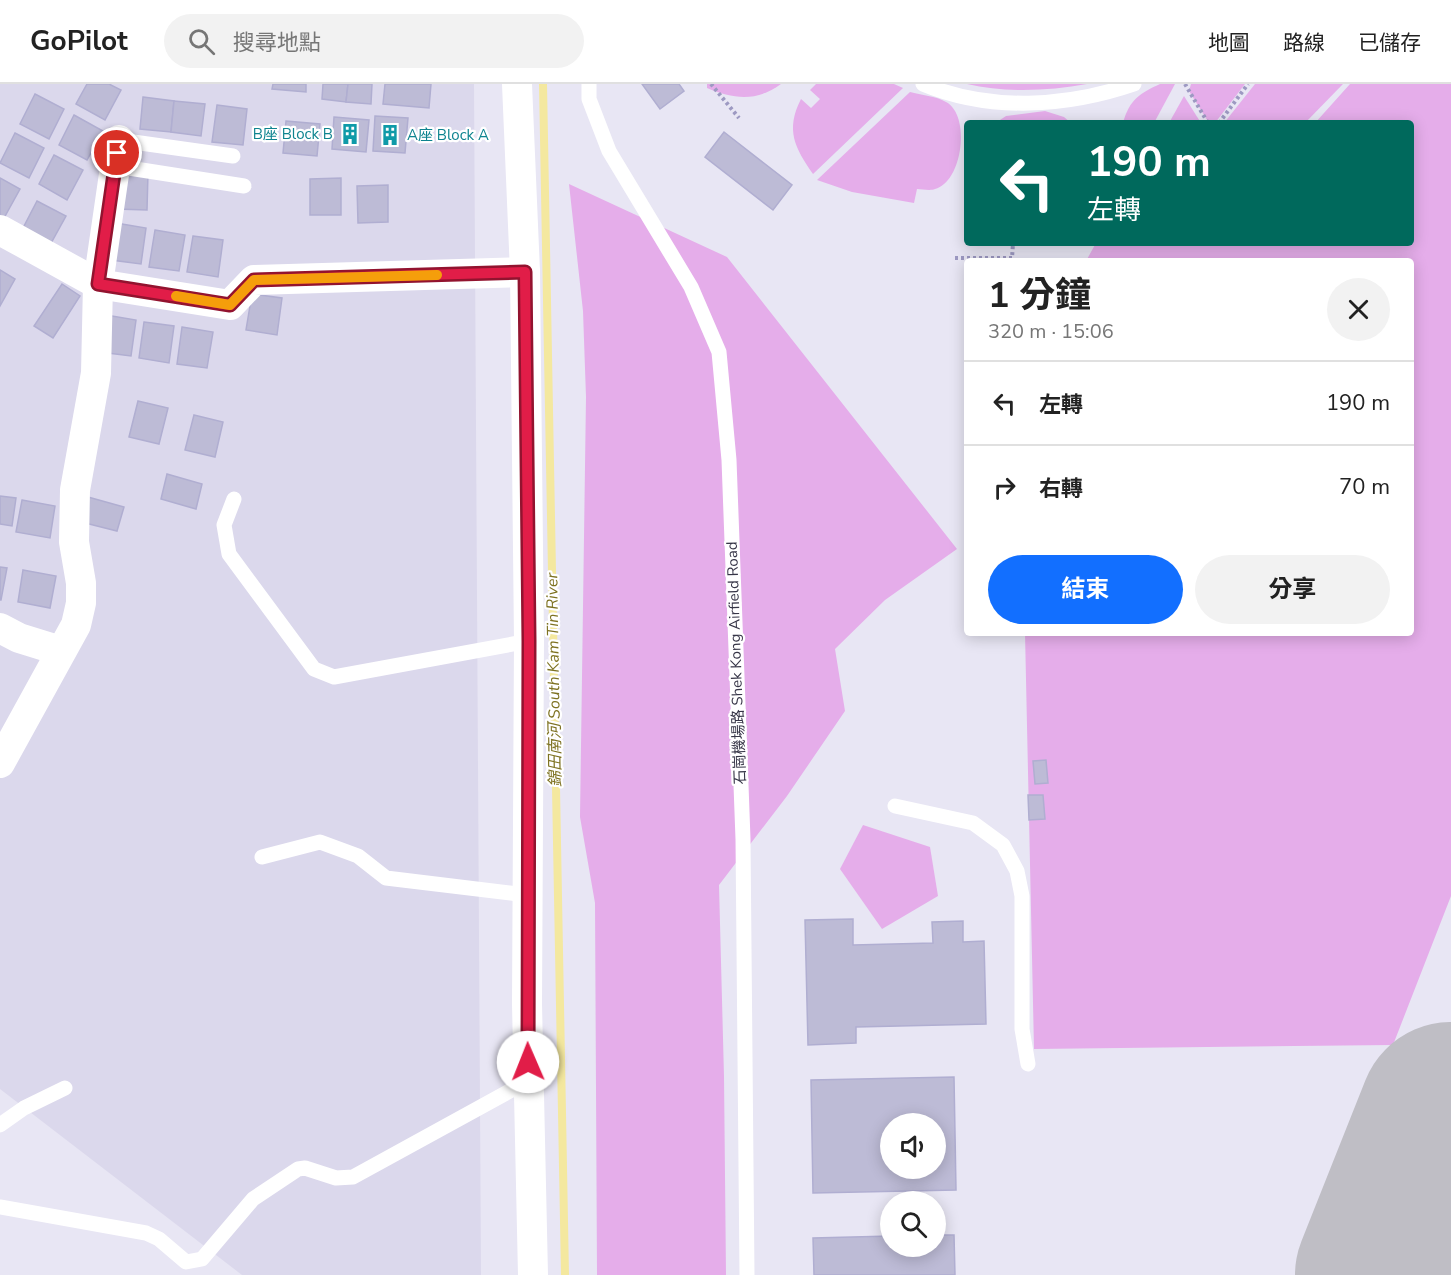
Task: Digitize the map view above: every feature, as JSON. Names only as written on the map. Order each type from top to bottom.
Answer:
[{"type":"street","points":[[510,85],[525,272],[529,641],[528,1081],[533,1275]]},
{"type":"street","points":[[0,763],[76,625],[81,603],[81,584],[74,542],[75,490],[96,373],[98,284],[117,153]]},
{"type":"street","points":[[0,230],[98,284],[230,305],[254,280],[525,272]]},
{"type":"street","points":[[0,628],[19,638],[61,651]]},
{"type":"lane","name":"石崗機場路 Shek Kong Airfield Road","points":[[590,84],[589,99],[609,151],[691,287],[719,352],[729,460],[742,828],[747,1275]]},
{"type":"lane","points":[[923,84],[964,96],[1000,102],[1036,104],[1072,101],[1134,84]]},
{"type":"lane","points":[[117,153],[233,156]]},
{"type":"lane","points":[[117,153],[244,186]]},
{"type":"lane","points":[[234,499],[224,525],[229,554],[314,669],[334,677],[529,641]]},
{"type":"lane","points":[[895,806],[974,822],[1003,845],[1017,871],[1022,896],[1022,1029],[1028,1064]]},
{"type":"lane","points":[[262,857],[320,842],[358,856],[386,878],[527,895]]},
{"type":"lane","points":[[0,1207],[147,1233],[159,1239],[186,1262],[202,1259],[253,1200],[298,1169],[305,1168],[336,1178],[353,1177],[528,1081]]},
{"type":"lane","points":[[0,1125],[24,1108],[64,1088]]},
{"type":"path","points":[[711,84],[739,118]]},
{"type":"path","points":[[1185,84],[1206,120]]},
{"type":"path","points":[[1221,120],[1248,84]]},
{"type":"path","points":[[955,258],[1012,258]]},
{"type":"shaded area","points":[[0,84],[474,84],[481,1275],[242,1275],[0,1089]]},
{"type":"shaded area","points":[[707,84],[781,84],[763,94],[745,97],[717,92],[707,88]]},
{"type":"shaded area","points":[[816,84],[894,84],[903,88],[813,174],[797,147],[793,129],[796,110],[801,99],[811,108],[820,99],[810,90]]},
{"type":"shaded area","points":[[967,84],[1087,84],[1027,90],[996,89]]},
{"type":"shaded area","points":[[1160,84],[1175,84],[1156,120],[1124,120],[1128,108],[1136,98]]},
{"type":"shaded area","points":[[1191,84],[1245,84],[1217,120],[1207,120],[1189,91]]},
{"type":"shaded area","points":[[1255,84],[1343,84],[1308,120],[1226,120]]},
{"type":"shaded area","points":[[1350,84],[1451,84],[1451,896],[1393,1045],[1034,1049],[1025,636],[1414,636],[1414,258],[1088,258],[1094,246],[1414,246],[1414,120],[1318,120]]},
{"type":"shaded area","points":[[910,92],[946,102],[954,109],[959,120],[961,133],[957,162],[945,184],[933,190],[917,189],[914,203],[852,192],[817,180]]},
{"type":"shaded area","points":[[1184,96],[1199,120],[1171,120]]},
{"type":"shaded area","points":[[1045,111],[1068,120],[1000,120],[1006,116]]},
{"type":"shaded area","points":[[569,184],[727,257],[957,549],[885,600],[835,649],[845,711],[787,796],[719,885],[726,1275],[597,1275],[595,903],[580,817],[586,397],[583,311]]},
{"type":"shaded area","points":[[863,825],[930,847],[938,896],[882,929],[840,869]]},
{"type":"building","points":[[87,84],[109,84],[121,90],[105,120],[76,104]]},
{"type":"building","points":[[273,84],[306,84],[306,92],[272,89]]},
{"type":"building","points":[[323,84],[348,84],[346,102],[322,99]]},
{"type":"building","points":[[348,84],[372,84],[371,104],[346,102]]},
{"type":"building","points":[[385,84],[431,84],[429,108],[383,104]]},
{"type":"building","points":[[642,84],[679,84],[684,91],[660,109]]},
{"type":"building","points":[[35,94],[64,109],[49,139],[20,124]]},
{"type":"building","points":[[143,97],[174,101],[171,132],[140,129]]},
{"type":"building","points":[[174,101],[205,104],[201,136],[171,132]]},
{"type":"building","points":[[217,105],[247,109],[243,145],[212,142]]},
{"type":"building","points":[[74,115],[103,131],[87,160],[59,145]]},
{"type":"building","name":"A座 Block A","points":[[375,116],[408,118],[405,153],[373,151]]},
{"type":"building","name":"B座 Block B","points":[[334,117],[369,120],[366,152],[332,149]]},
{"type":"building","points":[[286,121],[320,124],[317,156],[283,153]]},
{"type":"building","points":[[724,132],[792,185],[773,210],[705,157]]},
{"type":"building","points":[[15,133],[44,148],[29,178],[0,163]]},
{"type":"building","points":[[54,155],[83,170],[67,200],[39,184]]},
{"type":"building","points":[[117,173],[148,173],[147,210],[116,209]]},
{"type":"building","points":[[0,178],[20,189],[4,218],[0,216]]},
{"type":"building","points":[[341,178],[341,215],[310,215],[310,179]]},
{"type":"building","points":[[388,185],[388,222],[358,223],[357,186]]},
{"type":"building","points":[[37,201],[66,216],[50,245],[22,230]]},
{"type":"building","points":[[116,223],[146,228],[141,264],[111,260]]},
{"type":"building","points":[[155,230],[185,235],[179,271],[149,267]]},
{"type":"building","points":[[193,236],[223,240],[218,277],[187,272]]},
{"type":"building","points":[[0,270],[15,279],[0,306]]},
{"type":"building","points":[[62,284],[80,296],[53,338],[34,326]]},
{"type":"building","points":[[252,294],[282,298],[277,335],[246,330]]},
{"type":"building","points":[[106,315],[136,320],[131,356],[100,352]]},
{"type":"building","points":[[144,322],[174,326],[169,363],[139,358]]},
{"type":"building","points":[[182,327],[213,332],[207,368],[177,364]]},
{"type":"building","points":[[138,401],[168,408],[159,444],[129,437]]},
{"type":"building","points":[[194,415],[223,422],[215,457],[185,450]]},
{"type":"building","points":[[167,474],[202,484],[196,509],[161,499]]},
{"type":"building","points":[[0,496],[16,498],[12,526],[0,524]]},
{"type":"building","points":[[88,497],[124,507],[117,531],[81,522]]},
{"type":"building","points":[[22,500],[55,506],[50,538],[16,532]]},
{"type":"building","points":[[0,567],[7,568],[1,600],[0,600]]},
{"type":"building","points":[[23,570],[56,576],[50,608],[18,602]]},
{"type":"building","points":[[1046,760],[1048,783],[1035,784],[1033,761]]},
{"type":"building","points":[[1028,795],[1043,795],[1045,819],[1029,820]]},
{"type":"building","points":[[853,919],[853,945],[933,943],[932,922],[963,921],[963,942],[984,941],[986,1024],[856,1027],[856,1043],[808,1045],[805,920]]},
{"type":"building","points":[[954,1077],[956,1190],[813,1193],[811,1080]]},
{"type":"building","points":[[946,1235],[954,1235],[955,1275],[814,1275],[813,1238],[880,1236],[880,1257],[946,1257]]},
{"type":"waterway","name":"錦田南河 South Kam Tin River","points":[[543,84],[565,1275]]},
{"type":"taxiway","points":[[1441,1140],[1451,1131]]},
{"type":"runway","points":[[1387,1275],[1451,1114]]},
{"type":"slow traffic","points":[[176,296],[230,305],[254,280],[437,275]]},
{"type":"place","name":"B座 Block B","points":[[350,134]]},
{"type":"place","name":"A座 Block A","points":[[390,135]]},
{"type":"route","points":[[117,153],[98,284],[230,305],[254,280],[525,272],[529,641],[528,1062]]}]
